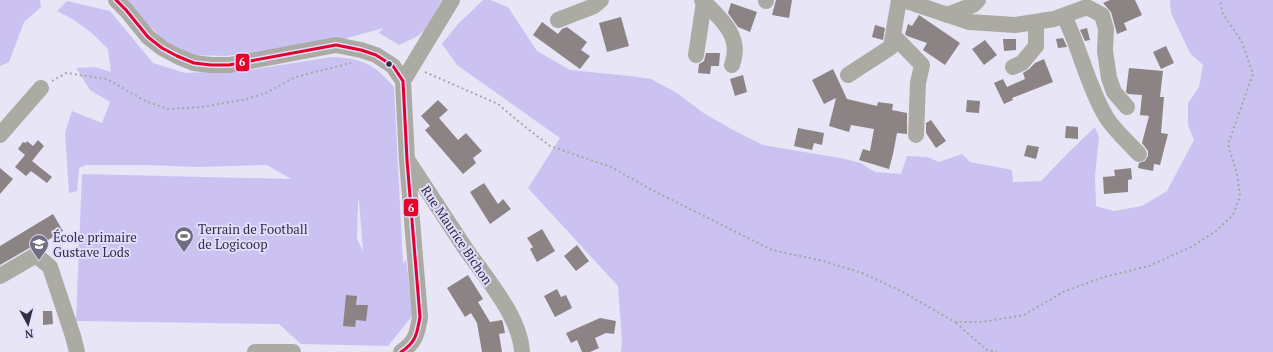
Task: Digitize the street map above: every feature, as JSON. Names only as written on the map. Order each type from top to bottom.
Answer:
[{"type":"street","points":[[116,0],[148,36],[162,48],[194,63],[229,65],[336,45],[361,50],[379,56],[393,66],[403,81],[407,160],[420,317],[418,333],[408,350]]},
{"type":"street","points":[[403,81],[452,0]]},
{"type":"street","points":[[558,20],[594,6],[601,0]]},
{"type":"street","points":[[848,75],[891,47],[899,0]]},
{"type":"street","points":[[903,0],[969,22],[1015,26],[1064,16],[1087,4],[1102,15],[1106,29],[1105,51],[1109,78],[1114,92],[1127,107]]},
{"type":"street","points":[[947,15],[973,5],[978,0]]},
{"type":"street","points":[[696,55],[703,1]]},
{"type":"street","points":[[703,1],[731,32],[735,46],[732,66]]},
{"type":"street","points":[[1064,16],[1072,32],[1087,79],[1105,117],[1139,154]]},
{"type":"street","points":[[1013,67],[1022,63],[1036,46],[1036,22]]},
{"type":"street","points":[[893,35],[922,65],[918,83],[916,135]]},
{"type":"street","points":[[0,135],[41,88]]},
{"type":"street","name":"Rue Maurice Bichon","points":[[407,160],[465,248],[509,310],[522,344],[522,352]]},
{"type":"street","points":[[0,276],[36,255],[50,267],[74,336],[76,352]]},
{"type":"street","points":[[255,352],[293,352]]},
{"type":"path","points":[[955,322],[982,322],[1024,315],[1063,292],[1104,277],[1149,266],[1191,247],[1216,231],[1233,215],[1240,196],[1237,174],[1228,144],[1253,74],[1241,40],[1223,14],[1220,0]]},
{"type":"path","points":[[41,88],[66,74],[106,79],[146,102],[168,109],[202,107],[266,93],[295,77],[355,62]]},
{"type":"path","points":[[412,66],[498,104],[550,146],[611,167],[652,190],[772,250],[823,261],[862,273],[903,292],[955,322],[987,350],[997,352]]},
{"type":"shaded area","points":[[0,0],[40,0],[41,7],[24,22],[9,62],[0,66]]},
{"type":"shaded area","points":[[127,0],[442,0],[426,29],[416,37],[399,45],[379,33],[383,28],[322,45],[225,56],[194,55],[164,41],[138,14]]},
{"type":"shaded area","points":[[483,0],[490,0],[508,7],[537,51],[570,70],[651,79],[677,93],[705,114],[763,145],[861,163],[875,172],[901,174],[907,156],[927,157],[939,162],[962,154],[970,162],[1012,170],[1013,182],[1041,181],[1095,127],[1099,137],[1095,176],[1096,206],[1114,211],[1142,206],[1167,191],[1194,140],[1188,125],[1188,103],[1199,87],[1203,65],[1190,53],[1171,13],[1170,0],[1273,0],[1273,352],[621,352],[622,342],[618,286],[528,188],[560,138],[457,65],[442,44],[458,24]]},
{"type":"shaded area","points":[[67,1],[110,11],[153,63],[185,73],[250,70],[332,57],[360,61],[374,68],[387,79],[394,87],[403,263],[406,260],[413,315],[388,346],[301,344],[279,324],[76,321],[82,174],[291,179],[267,165],[197,167],[86,165],[79,168],[77,191],[69,193],[65,133],[72,111],[102,123],[110,102],[90,90],[76,68],[95,67],[111,72],[108,49],[93,34],[74,20],[57,11]],"holes":[[[359,201],[363,251],[357,239]]]},
{"type":"building","points":[[776,0],[792,0],[789,18],[772,15]]},
{"type":"building","points":[[1110,0],[1135,0],[1142,15],[1124,23],[1127,30],[1117,34],[1111,12],[1103,3]]},
{"type":"building","points":[[731,3],[757,12],[750,32],[738,27],[728,13]]},
{"type":"building","points":[[919,15],[960,43],[945,65],[923,50],[927,43],[905,34],[908,24],[912,26]]},
{"type":"building","points":[[621,17],[629,46],[607,52],[599,23]]},
{"type":"building","points":[[542,22],[558,34],[562,29],[567,27],[587,42],[581,50],[590,56],[580,69],[533,35]]},
{"type":"building","points":[[875,25],[885,28],[883,40],[872,37]]},
{"type":"building","points":[[1087,28],[1090,40],[1085,41],[1080,30]]},
{"type":"building","points":[[1063,38],[1067,47],[1058,48],[1056,39]]},
{"type":"building","points":[[1003,39],[1016,39],[1016,50],[1004,51]]},
{"type":"building","points":[[985,40],[997,55],[984,65],[972,49]]},
{"type":"building","points":[[1166,46],[1174,63],[1161,69],[1153,52]]},
{"type":"building","points":[[706,53],[720,53],[719,66],[711,66],[710,74],[698,73],[699,64],[704,61]]},
{"type":"building","points":[[1044,59],[1053,82],[1012,98],[1013,100],[1004,104],[994,83],[1003,79],[1007,87],[1025,79],[1023,73],[1035,63]]},
{"type":"building","points":[[1129,68],[1163,71],[1160,97],[1164,97],[1161,133],[1168,134],[1160,165],[1154,164],[1153,171],[1138,168],[1139,163],[1145,161],[1148,156],[1148,151],[1142,143],[1149,116],[1140,115],[1142,95],[1128,94],[1126,92]]},
{"type":"building","points":[[833,69],[847,99],[877,106],[878,102],[893,104],[892,110],[907,113],[907,134],[897,133],[889,169],[859,160],[863,149],[870,151],[874,129],[851,125],[849,132],[829,126],[836,98],[824,104],[812,80]]},
{"type":"building","points":[[743,75],[747,92],[735,96],[730,79]]},
{"type":"building","points":[[438,100],[448,110],[439,118],[458,140],[466,133],[482,151],[473,158],[476,163],[463,174],[425,130],[430,126],[421,116]]},
{"type":"building","points":[[967,100],[980,101],[979,113],[966,112]]},
{"type":"building","points":[[931,120],[946,141],[936,148],[926,133],[926,123]]},
{"type":"building","points":[[1066,126],[1078,127],[1078,139],[1065,138]]},
{"type":"building","points":[[798,128],[824,133],[822,145],[814,143],[812,150],[794,146]]},
{"type":"building","points":[[38,140],[44,146],[32,161],[52,177],[47,183],[31,171],[26,176],[15,167],[25,155],[18,149],[23,142],[26,143],[27,141],[33,146]]},
{"type":"building","points":[[1027,145],[1039,147],[1036,159],[1024,156]]},
{"type":"building","points":[[0,168],[13,179],[0,194]]},
{"type":"building","points":[[1131,168],[1132,179],[1128,180],[1128,192],[1104,194],[1103,177],[1115,176],[1114,170]]},
{"type":"building","points":[[484,183],[498,204],[503,199],[511,209],[490,224],[470,192]]},
{"type":"building","points":[[53,214],[63,231],[38,246],[31,247],[0,265],[0,246]]},
{"type":"building","points":[[542,229],[555,251],[537,262],[530,249],[533,247],[527,238]]},
{"type":"building","points":[[577,245],[589,261],[576,271],[564,256]]},
{"type":"building","points":[[468,275],[483,299],[478,302],[490,322],[502,320],[505,333],[499,334],[502,352],[482,352],[477,323],[471,313],[465,317],[447,288]]},
{"type":"building","points":[[557,289],[561,297],[566,295],[572,308],[555,317],[544,296]]},
{"type":"building","points":[[346,295],[357,296],[356,305],[368,305],[366,321],[356,320],[355,327],[343,326]]},
{"type":"building","points":[[43,311],[52,311],[53,324],[43,325]]},
{"type":"building","points":[[600,318],[616,321],[614,334],[606,333],[595,338],[599,348],[590,352],[582,352],[577,340],[571,343],[566,333]]},
{"type":"transit line","name":"6","points":[[116,0],[148,37],[162,48],[194,63],[229,65],[336,45],[361,50],[376,55],[393,66],[403,81],[407,160],[420,317],[413,341],[401,352]]},
{"type":"place","name":"Terrain de Football de Logicoop","points":[[184,253]]},
{"type":"place","name":"École primaire Gustave Lods","points":[[39,261]]}]
